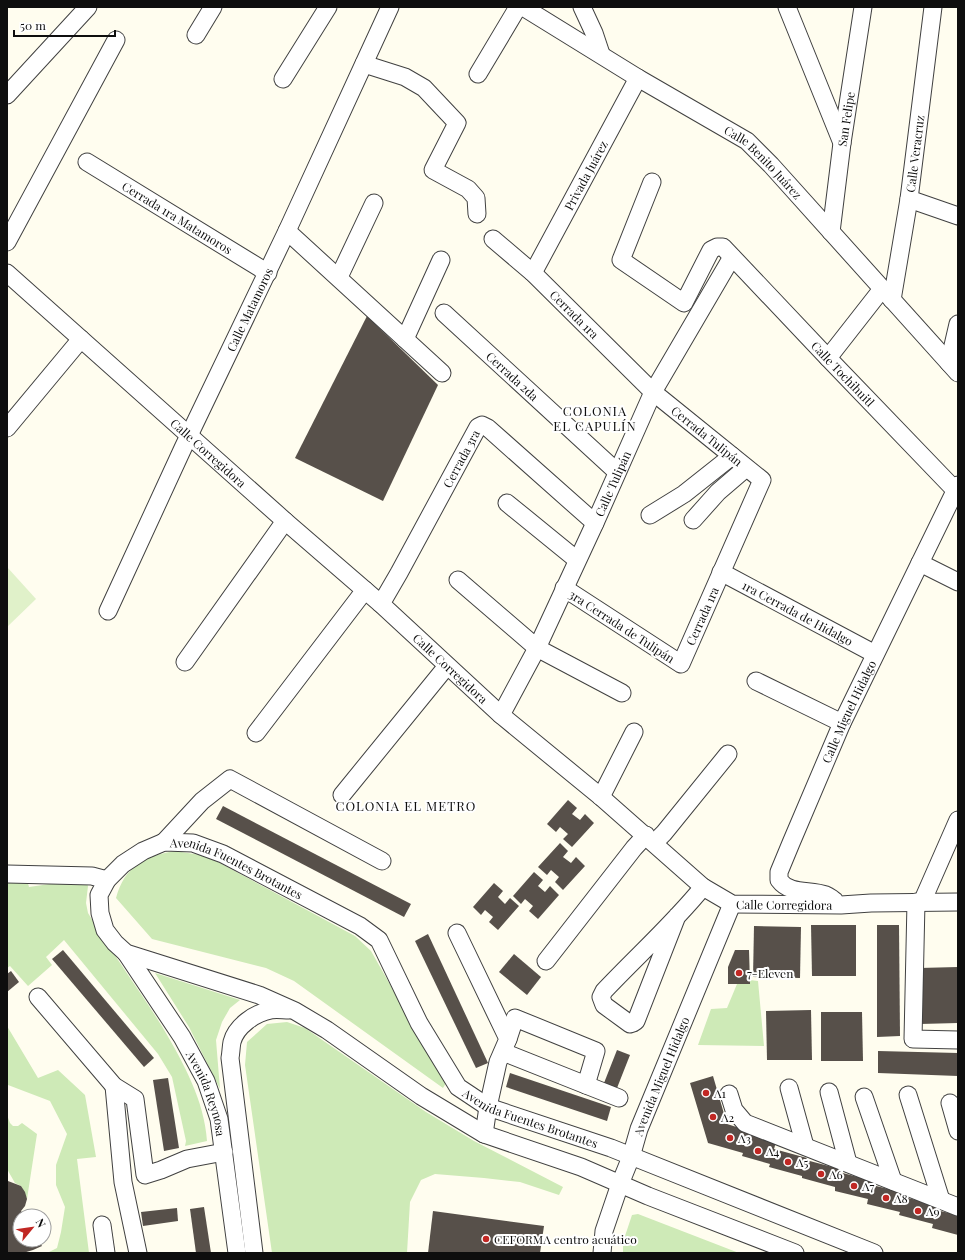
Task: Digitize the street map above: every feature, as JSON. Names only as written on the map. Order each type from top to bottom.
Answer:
[{"type":"street","points":[[7,95],[88,7]]},
{"type":"street","points":[[196,35],[213,7]]},
{"type":"street","points":[[283,79],[328,7]]},
{"type":"street","name":"Calle Matamoros","points":[[108,610],[189,436],[288,231],[390,7]]},
{"type":"street","points":[[478,74],[518,7]]},
{"type":"street","name":"Calle Benito Juárez","points":[[523,7],[638,78],[747,141],[771,164],[954,368]]},
{"type":"street","points":[[582,7],[594,33],[600,54]]},
{"type":"street","points":[[787,7],[842,143]]},
{"type":"street","name":"San Felipe","points":[[831,232],[842,143],[863,7]]},
{"type":"street","name":"Calle Veracruz","points":[[887,294],[909,199],[932,7]]},
{"type":"street","points":[[7,242],[116,40]]},
{"type":"street","points":[[364,64],[405,77],[424,88],[457,123],[433,170],[468,189],[476,198],[477,214]]},
{"type":"street","name":"Privada Juárez","points":[[533,273],[638,78]]},
{"type":"street","name":"Cerrada 1ra Matamoros","points":[[87,162],[268,272]]},
{"type":"street","name":"Calle Tochihuitl","points":[[652,182],[621,260],[684,303],[711,250],[716,247],[723,247],[828,358],[957,488]]},
{"type":"street","points":[[909,199],[958,216]]},
{"type":"street","points":[[338,277],[374,203]]},
{"type":"street","points":[[288,231],[442,373]]},
{"type":"street","name":"Cerrada 1ra","points":[[493,239],[533,273],[653,392]]},
{"type":"street","name":"Calle Tulipán","points":[[501,715],[537,648],[595,523],[653,392],[732,256]]},
{"type":"street","points":[[405,339],[441,260]]},
{"type":"street","name":"Calle Corregidora","points":[[7,272],[189,436],[381,604],[501,715],[601,797],[703,887],[732,904],[841,905],[958,902]]},
{"type":"street","points":[[828,358],[887,294]]},
{"type":"street","name":"Cerrada 2da","points":[[444,313],[617,472]]},
{"type":"street","points":[[954,368],[958,324]]},
{"type":"street","points":[[7,428],[81,339]]},
{"type":"street","name":"Cerrada Tulipán","points":[[653,392],[762,480]]},
{"type":"street","name":"Cerrada 3ra","points":[[381,604],[478,428],[482,425],[494,433],[595,523]]},
{"type":"street","points":[[650,515],[684,494],[732,456]]},
{"type":"street","points":[[693,520],[718,492],[746,468]]},
{"type":"street","name":"Cerrada 1ra","points":[[681,664],[762,480]]},
{"type":"street","name":"Calle Miguel Hidalgo","points":[[841,905],[826,895],[793,890],[783,886],[779,880],[779,872],[842,723],[957,488]]},
{"type":"street","points":[[507,503],[577,560]]},
{"type":"street","points":[[185,662],[285,521]]},
{"type":"street","points":[[920,563],[958,582]]},
{"type":"street","name":"1ra Cerrada de Hidalgo","points":[[721,572],[875,654]]},
{"type":"street","points":[[458,580],[537,648],[622,692]]},
{"type":"street","name":"3ra Cerrada de Tulipán","points":[[564,588],[681,664]]},
{"type":"street","points":[[256,733],[365,590]]},
{"type":"street","points":[[342,795],[447,666]]},
{"type":"street","points":[[756,681],[842,723]]},
{"type":"street","points":[[601,797],[634,732]]},
{"type":"street","points":[[546,961],[634,848],[664,833],[728,754]]},
{"type":"street","points":[[164,842],[202,801],[230,778],[382,861]]},
{"type":"street","points":[[958,820],[919,902],[913,1039],[958,1040]]},
{"type":"street","name":"Avenida Fuentes Brotantes","points":[[787,1251],[581,1167],[484,1134],[421,1096],[327,1030],[295,1011],[259,995],[126,953],[115,943],[105,930],[100,913],[100,895],[107,880],[123,864],[143,851],[164,842],[193,843],[223,854],[360,926],[379,940],[419,1023],[458,1087],[488,1107],[611,1148],[874,1253]]},
{"type":"street","points":[[7,874],[92,876],[107,880]]},
{"type":"street","points":[[677,916],[636,1021],[634,1024],[630,1024],[604,1005],[601,997],[604,991],[703,887]]},
{"type":"street","name":"Avenida Miguel Hidalgo","points":[[602,1253],[604,1231],[631,1157],[639,1129],[732,904]]},
{"type":"street","points":[[457,933],[505,1045],[586,1085],[619,1098]]},
{"type":"street","name":"Avenida Reynosa","points":[[126,953],[182,1037],[206,1081],[219,1119],[237,1253]]},
{"type":"street","points":[[38,997],[114,1086],[135,1099],[145,1175]]},
{"type":"street","name":"Avenida Reynosa","points":[[254,1253],[230,1058],[232,1041],[239,1029],[248,1020],[260,1013],[272,1009],[295,1011]]},
{"type":"street","points":[[484,1134],[488,1107],[498,1062],[515,1018],[596,1051],[586,1085]]},
{"type":"street","points":[[114,1086],[123,1182],[138,1253]]},
{"type":"street","points":[[789,1088],[804,1146]]},
{"type":"street","points":[[829,1092],[848,1164]]},
{"type":"street","points":[[729,1094],[734,1110],[745,1123],[958,1207]]},
{"type":"street","points":[[908,1095],[941,1200]]},
{"type":"street","points":[[864,1097],[893,1181]]},
{"type":"street","points":[[950,1103],[958,1131]]},
{"type":"street","points":[[123,1182],[161,1170],[187,1158],[224,1152]]},
{"type":"street","points":[[102,1225],[106,1253]]},
{"type":"green space","points":[[7,567],[36,599],[7,627]]},
{"type":"green space","points":[[175,851],[207,856],[355,936],[371,951],[446,1083],[443,1088],[294,981],[266,968],[152,939],[116,898],[125,878],[130,870],[137,864],[154,856]]},
{"type":"green space","points":[[26,876],[29,887],[84,879],[88,886],[86,903],[88,913],[163,1028],[192,1083],[202,1111],[207,1141],[185,1146],[186,1141],[172,1077],[158,1054],[64,940],[46,957],[52,965],[28,986],[10,966],[7,968],[7,878]]},
{"type":"green space","points":[[155,973],[240,1000],[230,1008],[222,1022],[216,1040],[220,1089],[189,1027]]},
{"type":"green space","points":[[750,980],[758,981],[764,1046],[698,1045],[711,1009],[727,1008],[737,984],[750,984]]},
{"type":"green space","points":[[287,1022],[305,1028],[426,1112],[474,1141],[563,1187],[559,1195],[520,1182],[435,1174],[421,1180],[410,1202],[407,1253],[272,1253],[245,1065],[247,1042],[267,1024]]},
{"type":"green space","points":[[7,1026],[38,1078],[58,1070],[85,1095],[96,1157],[77,1159],[89,1253],[47,1253],[57,1248],[61,1232],[65,1207],[56,1185],[56,1165],[67,1134],[50,1101],[8,1085]]},
{"type":"green space","points":[[7,1115],[13,1126],[18,1126],[22,1123],[37,1134],[27,1199],[21,1186],[15,1183],[7,1169]]},
{"type":"green space","points":[[638,1214],[739,1253],[623,1253],[623,1242],[632,1215]]},
{"type":"building","points":[[367,316],[438,385],[383,501],[295,458]]},
{"type":"building","points":[[568,800],[577,808],[572,814],[580,820],[585,814],[594,823],[572,847],[563,839],[568,834],[560,827],[556,832],[547,824]]},
{"type":"building","points":[[223,806],[411,904],[404,917],[216,819]]},
{"type":"building","points":[[560,843],[568,851],[563,857],[571,863],[576,857],[585,866],[563,890],[555,882],[559,877],[551,870],[547,875],[538,867]]},
{"type":"building","points":[[534,872],[543,880],[538,886],[545,892],[550,886],[559,895],[538,919],[529,911],[533,906],[525,899],[521,904],[513,896]]},
{"type":"building","points":[[494,883],[503,891],[498,897],[505,904],[510,898],[519,906],[498,930],[489,922],[493,917],[485,910],[481,915],[473,907]]},
{"type":"building","points":[[811,925],[856,925],[856,976],[812,976]]},
{"type":"building","points":[[877,925],[899,925],[900,1036],[877,1037]]},
{"type":"building","points":[[754,926],[801,927],[800,978],[753,977]]},
{"type":"building","points":[[428,934],[488,1063],[476,1068],[415,941]]},
{"type":"building","points":[[63,950],[154,1058],[144,1067],[52,959]]},
{"type":"building","name":"7-Eleven","points":[[735,950],[749,950],[750,984],[728,984],[728,967]]},
{"type":"building","points":[[514,954],[541,977],[527,995],[499,972]]},
{"type":"building","points":[[958,967],[958,1023],[920,1024],[919,968]]},
{"type":"building","points":[[11,971],[19,982],[7,992],[7,974]]},
{"type":"building","points":[[811,1010],[812,1060],[767,1060],[766,1011]]},
{"type":"building","points":[[821,1012],[862,1012],[863,1061],[821,1061]]},
{"type":"building","points":[[617,1050],[630,1055],[617,1088],[604,1083]]},
{"type":"building","points":[[878,1051],[958,1053],[958,1076],[878,1073]]},
{"type":"building","points":[[510,1073],[611,1107],[607,1121],[506,1087]]},
{"type":"building","points":[[713,1076],[727,1124],[749,1131],[748,1134],[776,1142],[774,1149],[807,1158],[806,1160],[840,1169],[839,1172],[873,1181],[872,1185],[905,1193],[904,1197],[937,1205],[936,1210],[958,1215],[958,1235],[932,1228],[933,1224],[899,1215],[900,1212],[867,1204],[868,1199],[835,1191],[835,1187],[769,1167],[770,1164],[742,1156],[743,1153],[708,1143],[690,1083]]},
{"type":"building","points":[[168,1078],[179,1148],[164,1151],[153,1080]]},
{"type":"building","points":[[8,1181],[21,1186],[27,1199],[23,1208],[12,1208],[12,1248],[38,1248],[33,1250],[23,1253],[7,1253]]},
{"type":"building","points":[[204,1207],[211,1253],[196,1253],[190,1209]]},
{"type":"building","points":[[177,1208],[178,1221],[143,1226],[141,1212]]},
{"type":"building","name":"CEFORMA centro acuático","points":[[433,1211],[544,1226],[540,1253],[428,1253]]},
{"type":"place","name":"7-Eleven","points":[[739,973]]},
{"type":"place","name":"A1","points":[[706,1093]]},
{"type":"place","name":"A2","points":[[713,1117]]},
{"type":"place","name":"A3","points":[[730,1138]]},
{"type":"place","name":"A4","points":[[758,1151]]},
{"type":"place","name":"A5","points":[[788,1162]]},
{"type":"place","name":"A6","points":[[821,1174]]},
{"type":"place","name":"A7","points":[[854,1186]]},
{"type":"place","name":"A8","points":[[886,1198]]},
{"type":"place","name":"A9","points":[[918,1211]]},
{"type":"place","name":"CEFORMA centro acuático","points":[[486,1239]]},
{"type":"district","name":"COLONIA EL CAPULÍN","points":[[595,418]]},
{"type":"district","name":"COLONIA EL METRO","points":[[406,805]]}]
